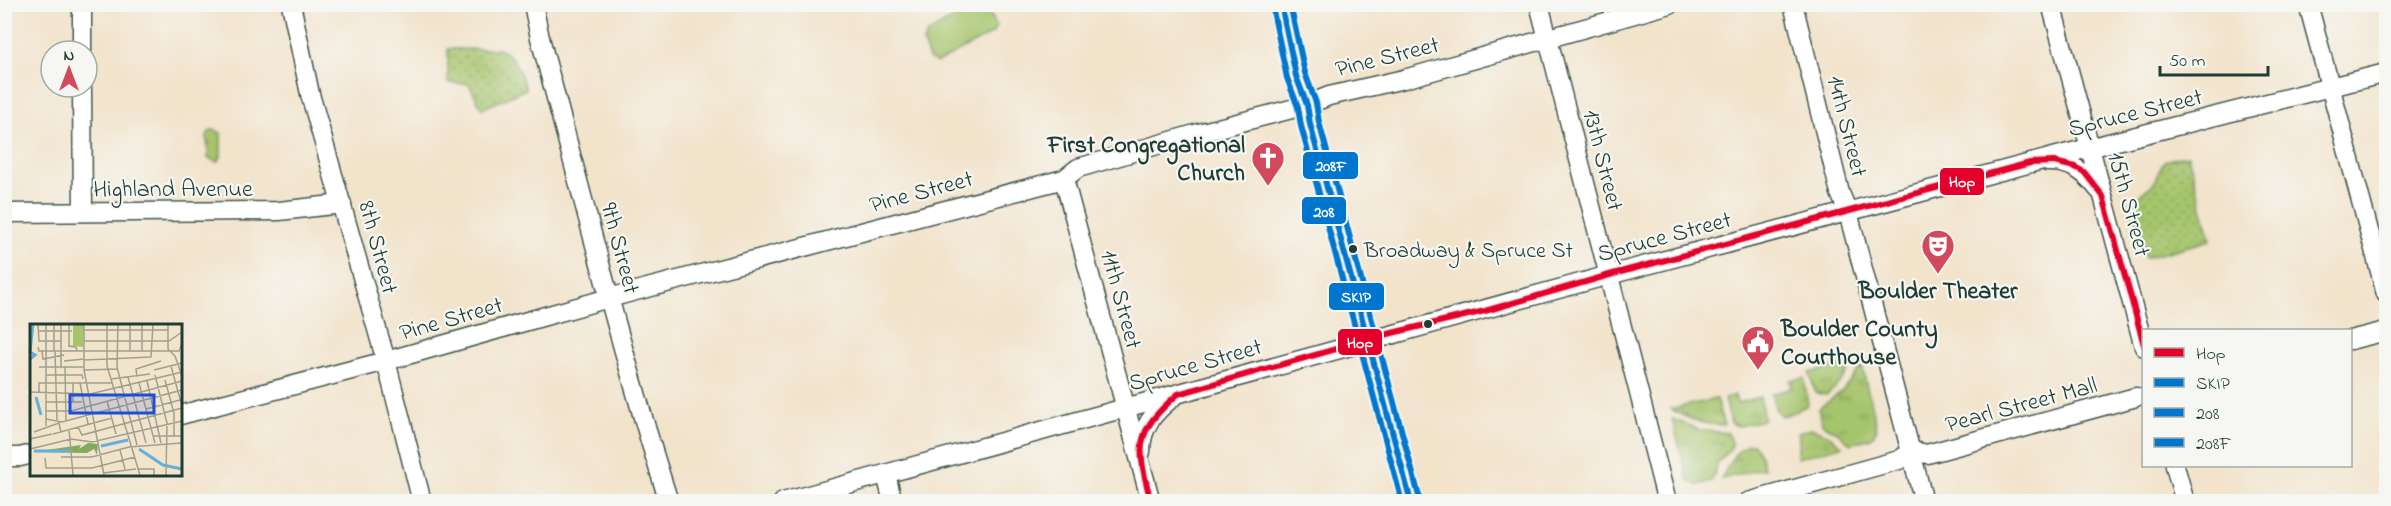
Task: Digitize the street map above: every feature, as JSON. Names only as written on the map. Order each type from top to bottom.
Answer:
[{"type":"main road","points":[[1281,4],[1298,82],[1307,105],[1310,124],[1370,341],[1411,501]]},
{"type":"street","points":[[82,4],[82,39]]},
{"type":"street","name":"8th Street","points":[[291,4],[310,93],[386,361],[422,501]]},
{"type":"street","name":"9th Street","points":[[533,4],[609,298],[669,501]]},
{"type":"street","name":"13th Street","points":[[1539,4],[1667,501]]},
{"type":"street","name":"Pine Street","points":[[182,414],[386,361],[609,298],[1064,178],[1078,168],[1195,134],[1307,105],[1329,96],[1404,79],[1670,4]]},
{"type":"street","name":"14th Street","points":[[1793,4],[1840,193],[1848,212],[1924,501]]},
{"type":"street","name":"15th Street","points":[[2051,4],[2142,340]]},
{"type":"street","points":[[2308,4],[2386,294]]},
{"type":"street","name":"Spruce Street","points":[[783,501],[886,475],[1370,341],[1610,284],[1848,212],[2030,163],[2386,73]]},
{"type":"street","points":[[82,99],[83,212]]},
{"type":"street","points":[[2030,163],[2054,162],[2075,167],[2084,172],[2103,196]]},
{"type":"street","name":"11th Street","points":[[1064,178],[1151,501]]},
{"type":"street","name":"Highland Avenue","points":[[4,213],[279,211],[342,204]]},
{"type":"street","points":[[2352,340],[2386,331]]},
{"type":"street","points":[[1143,469],[1141,445],[1147,423],[1178,394]]},
{"type":"street","name":"Pearl Street Mall","points":[[1748,501],[1888,463],[1911,454],[1928,454],[2136,397]]},
{"type":"street","points":[[4,457],[30,454]]},
{"type":"street","points":[[2176,467],[2185,501]]},
{"type":"street","points":[[886,475],[893,501]]},
{"type":"green space","points":[[978,5],[986,7],[997,26],[993,33],[937,63],[929,59],[923,42],[928,33]]},
{"type":"green space","points":[[448,49],[498,49],[504,52],[516,65],[526,89],[482,109],[469,84],[448,83]]},
{"type":"green space","points":[[211,130],[221,133],[221,157],[217,162],[208,158],[207,135]]},
{"type":"green space","points":[[2188,155],[2211,240],[2145,258],[2130,203],[2153,184],[2164,161]]},
{"type":"green space","points":[[1852,362],[1842,380],[1827,395],[1816,393],[1809,373]]},
{"type":"green space","points":[[1862,366],[1877,429],[1871,438],[1850,444],[1839,433],[1822,424],[1818,409],[1842,391]]},
{"type":"green space","points":[[1804,378],[1808,405],[1781,416],[1776,410],[1771,394],[1792,388],[1790,380]]},
{"type":"green space","points":[[1735,395],[1737,403],[1760,397],[1764,420],[1738,426],[1731,423],[1725,399]]},
{"type":"green space","points":[[1716,399],[1724,425],[1696,421],[1671,409]]},
{"type":"green space","points":[[1672,419],[1700,430],[1728,433],[1732,446],[1718,463],[1711,482],[1698,485],[1688,481]]},
{"type":"green space","points":[[1811,428],[1827,434],[1842,446],[1797,458],[1798,433]]},
{"type":"green space","points":[[1748,444],[1754,444],[1761,456],[1764,468],[1721,479],[1735,454]]},
{"type":"transit line","name":"SKIP","points":[[1281,4],[1296,76],[1307,105],[1310,124],[1411,502]]},
{"type":"transit line","name":"208F","points":[[1290,4],[1305,73],[1316,103],[1319,122],[1420,500]]},
{"type":"transit line","name":"208","points":[[1272,6],[1287,78],[1298,107],[1301,126],[1402,502]]},
{"type":"transit line","name":"Hop","points":[[1151,502],[1143,467],[1142,442],[1153,420],[1178,394],[1392,333],[1485,311],[1613,274],[2030,163],[2054,162],[2075,167],[2084,172],[2103,196],[2142,338]]},
{"type":"place","name":"First Congregational Church","points":[[1268,187]]},
{"type":"place","name":"Broadway & Spruce St","points":[[1353,249]]},
{"type":"place","name":"Boulder Theater","points":[[1938,275]]},
{"type":"place","name":"Boulder County Courthouse","points":[[1758,371]]}]
